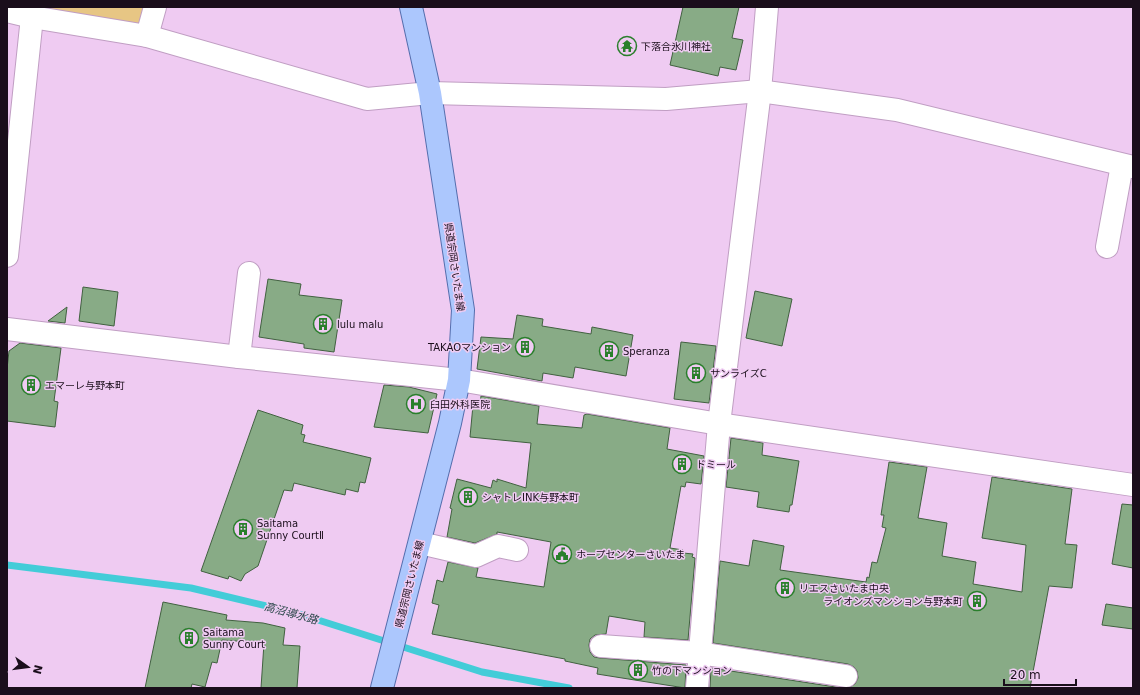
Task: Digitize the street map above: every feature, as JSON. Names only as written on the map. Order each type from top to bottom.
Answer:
[{"type":"main road","name":"県道宗岡さいたま線","points":[[382,688],[450,423],[459,380],[463,310],[430,93],[411,7]]},
{"type":"street","points":[[148,36],[155,7]]},
{"type":"street","points":[[697,688],[719,424],[760,91],[767,7]]},
{"type":"street","points":[[7,11],[32,17],[148,36],[367,100],[430,93],[666,99],[760,91],[897,110],[1127,166],[1107,247]]},
{"type":"street","points":[[7,256],[12,153],[32,17]]},
{"type":"street","points":[[239,357],[249,273]]},
{"type":"street","points":[[7,329],[239,357],[459,380],[719,424],[1133,485]]},
{"type":"street","points":[[420,544],[476,556],[498,546],[517,550]]},
{"type":"street","points":[[601,646],[699,653],[846,676]]},
{"type":"shaded area","points":[[35,7],[145,7],[140,27]]},
{"type":"building","points":[[683,7],[739,7],[732,38],[743,40],[736,70],[720,67],[718,76],[670,65]]},
{"type":"building","points":[[268,279],[301,284],[299,295],[342,300],[334,352],[304,348],[304,344],[259,337]]},
{"type":"building","points":[[83,287],[118,292],[114,326],[79,321]]},
{"type":"building","points":[[755,291],[792,299],[782,346],[746,338]]},
{"type":"building","points":[[67,307],[65,323],[48,321]]},
{"type":"building","points":[[517,315],[543,319],[542,326],[591,334],[592,327],[633,335],[626,376],[575,367],[573,378],[543,373],[542,381],[477,369],[481,337],[513,339]]},
{"type":"building","name":"サンライズC","points":[[681,342],[716,346],[709,403],[674,399]]},
{"type":"building","name":"エマーレ与野本町","points":[[20,343],[61,348],[54,401],[58,402],[55,427],[7,421],[7,369],[9,351]]},
{"type":"building","points":[[384,385],[409,387],[437,394],[428,433],[374,427]]},
{"type":"building","points":[[481,396],[539,406],[537,424],[582,428],[584,415],[587,414],[670,428],[667,449],[704,456],[701,484],[686,482],[685,487],[681,486],[670,548],[683,550],[683,553],[693,554],[692,557],[695,558],[688,640],[644,637],[645,622],[609,616],[606,634],[595,635],[590,639],[589,645],[590,652],[594,657],[686,665],[685,688],[597,674],[598,668],[565,661],[565,659],[432,634],[439,605],[432,603],[437,580],[443,582],[448,562],[478,568],[476,577],[544,587],[551,542],[497,532],[497,534],[475,543],[447,537],[452,509],[450,508],[457,479],[491,488],[493,480],[497,482],[497,479],[526,488],[531,443],[470,437],[473,405],[480,405]]},
{"type":"building","name":"Saitama Sunny CourtⅡ","points":[[258,410],[303,425],[301,434],[305,435],[303,442],[371,458],[365,483],[360,482],[358,492],[346,489],[345,495],[294,483],[292,491],[284,490],[258,566],[245,574],[241,581],[229,576],[228,579],[201,571]]},
{"type":"building","points":[[731,438],[763,443],[762,455],[799,461],[792,505],[790,505],[789,512],[757,507],[759,492],[726,487]]},
{"type":"building","points":[[889,462],[927,467],[918,518],[947,523],[942,556],[976,562],[973,584],[1022,592],[1026,545],[982,538],[992,477],[1072,489],[1065,544],[1077,545],[1072,588],[1049,586],[1030,688],[848,688],[855,684],[858,678],[857,671],[854,667],[848,664],[713,643],[720,561],[749,566],[753,540],[784,546],[780,570],[866,582],[867,577],[869,578],[872,562],[877,563],[886,528],[882,527],[884,515],[881,515]]},
{"type":"building","points":[[1122,504],[1133,505],[1133,568],[1112,564]]},
{"type":"building","name":"Saitama Sunny Court","points":[[163,602],[227,615],[226,620],[263,623],[285,628],[283,645],[300,646],[297,688],[261,688],[264,643],[222,640],[217,663],[212,662],[205,687],[192,684],[191,688],[145,688]]},
{"type":"building","points":[[1106,604],[1133,608],[1133,629],[1102,625]]},
{"type":"building","points":[[711,668],[842,688],[710,688]]},
{"type":"waterway","name":"高沼導水路","points":[[7,565],[191,588],[296,613],[482,672],[569,688]]},
{"type":"place","name":"下落合氷川神社","points":[[627,46]]},
{"type":"place","name":"lulu malu","points":[[323,324]]},
{"type":"place","name":"TAKAOマンション","points":[[525,347]]},
{"type":"place","name":"Speranza","points":[[609,351]]},
{"type":"place","name":"サンライズC","points":[[696,373]]},
{"type":"place","name":"エマーレ与野本町","points":[[31,385]]},
{"type":"place","name":"臼田外科医院","points":[[416,404]]},
{"type":"place","name":"ドミール","points":[[682,464]]},
{"type":"place","name":"シャトレINK与野本町","points":[[468,497]]},
{"type":"place","name":"Saitama Sunny CourtⅡ","points":[[243,529]]},
{"type":"place","name":"ホープセンターさいたま","points":[[562,554]]},
{"type":"place","name":"リエスさいたま中央","points":[[785,588]]},
{"type":"place","name":"ライオンズマンション与野本町","points":[[977,601]]},
{"type":"place","name":"Saitama Sunny Court","points":[[189,638]]},
{"type":"place","name":"竹の下マンション","points":[[638,670]]}]
